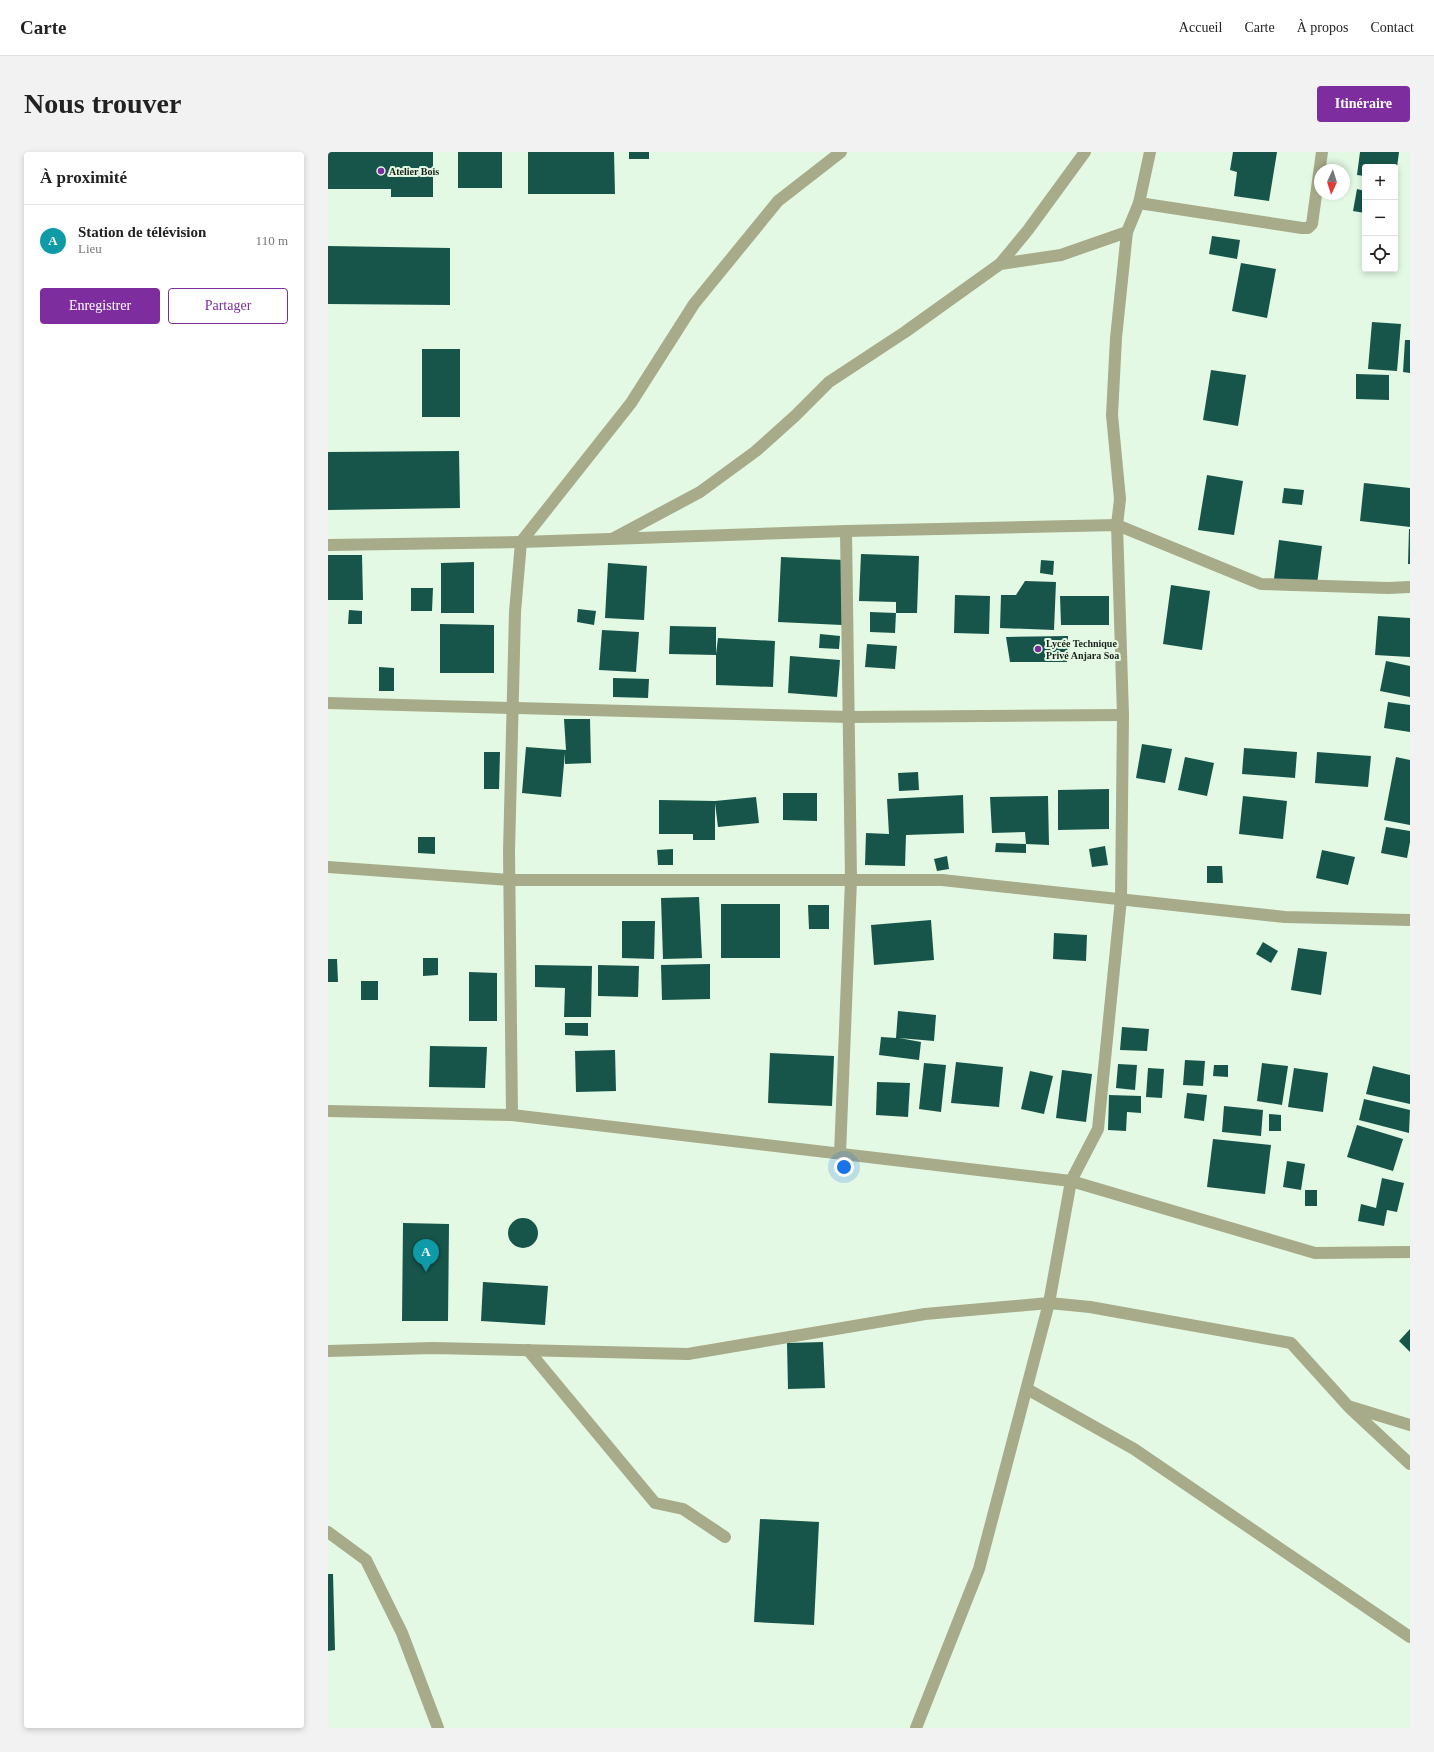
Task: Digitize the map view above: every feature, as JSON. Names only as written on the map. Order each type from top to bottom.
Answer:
[{"type":"street","points":[[512,1115],[510,880],[512,708],[515,612],[521,542],[631,403],[694,304],[778,201],[841,152]]},
{"type":"street","points":[[611,539],[700,492],[756,451],[795,416],[829,382],[905,332],[1000,264],[1028,230],[1085,152]]},
{"type":"street","points":[[916,1728],[979,1569],[1049,1303],[1071,1181],[1098,1129],[1121,899],[1123,715],[1117,525],[1120,500],[1112,415],[1116,338],[1127,232],[1139,203],[1150,152]]},
{"type":"street","points":[[1139,203],[1308,228],[1312,224],[1322,152]]},
{"type":"street","points":[[1000,264],[1061,255],[1127,232]]},
{"type":"street","points":[[328,544],[521,542],[846,531],[1117,525],[1261,584],[1410,587]]},
{"type":"street","points":[[840,1154],[851,880],[846,531]]},
{"type":"street","points":[[328,703],[849,717],[1123,715]]},
{"type":"street","points":[[328,867],[510,880],[942,880],[1285,917],[1410,920]]},
{"type":"street","points":[[328,1111],[512,1115],[1071,1181],[1315,1253],[1410,1252]]},
{"type":"street","points":[[328,1351],[433,1348],[688,1354],[925,1314],[1049,1303],[1090,1307],[1291,1343],[1348,1406],[1410,1464]]},
{"type":"street","points":[[528,1350],[655,1503],[683,1509],[725,1537]]},
{"type":"street","points":[[1027,1389],[1134,1449],[1410,1637]]},
{"type":"street","points":[[1348,1406],[1410,1425]]},
{"type":"street","points":[[328,1532],[366,1560],[402,1633],[438,1728]]},
{"type":"building","name":"Atelier Bois","points":[[328,152],[433,152],[433,197],[391,197],[391,189],[328,189]]},
{"type":"building","points":[[458,152],[502,152],[502,188],[458,188]]},
{"type":"building","points":[[528,152],[614,152],[615,194],[528,194]]},
{"type":"building","points":[[629,152],[649,152],[649,159],[629,159]]},
{"type":"building","points":[[1233,152],[1277,152],[1269,201],[1234,196],[1237,172],[1230,170]]},
{"type":"building","points":[[1360,152],[1399,152],[1397,164],[1362,164],[1362,176],[1357,175]]},
{"type":"building","points":[[1357,189],[1362,190],[1362,212],[1353,211]]},
{"type":"building","points":[[1212,236],[1240,240],[1237,259],[1209,254]]},
{"type":"building","points":[[328,246],[450,248],[450,305],[328,304]]},
{"type":"building","points":[[1241,263],[1276,269],[1267,318],[1232,311]]},
{"type":"building","points":[[1372,322],[1401,324],[1397,371],[1368,369]]},
{"type":"building","points":[[1405,340],[1410,340],[1410,373],[1403,372]]},
{"type":"building","points":[[422,349],[460,349],[460,417],[422,417]]},
{"type":"building","points":[[1211,370],[1246,375],[1238,426],[1203,420]]},
{"type":"building","points":[[1356,374],[1389,375],[1389,400],[1356,399]]},
{"type":"building","points":[[459,451],[460,508],[328,510],[328,452]]},
{"type":"building","points":[[1207,475],[1243,481],[1234,535],[1198,530]]},
{"type":"building","points":[[1364,483],[1410,488],[1410,527],[1360,521]]},
{"type":"building","points":[[1284,488],[1304,490],[1302,505],[1282,503]]},
{"type":"building","points":[[1409,529],[1410,564],[1408,564]]},
{"type":"building","points":[[1279,540],[1322,546],[1317,584],[1274,579]]},
{"type":"building","points":[[861,554],[919,556],[917,613],[896,613],[896,602],[859,601]]},
{"type":"building","points":[[328,555],[362,555],[363,600],[328,600]]},
{"type":"building","points":[[781,557],[845,560],[842,625],[778,622]]},
{"type":"building","points":[[1041,560],[1054,561],[1053,575],[1040,573]]},
{"type":"building","points":[[474,562],[474,613],[441,613],[441,563]]},
{"type":"building","points":[[608,563],[647,566],[644,620],[605,618]]},
{"type":"building","points":[[1025,581],[1056,582],[1054,630],[1000,628],[1001,595],[1016,595]]},
{"type":"building","points":[[1171,585],[1210,591],[1202,650],[1163,644]]},
{"type":"building","points":[[411,588],[433,588],[432,611],[411,611]]},
{"type":"building","points":[[955,595],[990,596],[989,634],[954,633]]},
{"type":"building","points":[[1060,596],[1109,596],[1109,625],[1061,625]]},
{"type":"building","points":[[578,609],[596,611],[594,625],[577,622]]},
{"type":"building","points":[[349,610],[362,611],[362,624],[348,624]]},
{"type":"building","points":[[870,612],[896,613],[895,633],[870,632]]},
{"type":"building","points":[[1378,616],[1410,618],[1410,657],[1375,655]]},
{"type":"building","points":[[440,624],[494,625],[494,673],[440,673]]},
{"type":"building","points":[[670,626],[716,627],[716,654],[718,638],[775,641],[773,687],[716,685],[716,655],[669,654]]},
{"type":"building","points":[[602,630],[639,632],[636,672],[599,670]]},
{"type":"building","points":[[820,634],[840,636],[839,649],[819,648]]},
{"type":"building","name":"Lycée Technique Privé Anjara Soa","points":[[1068,636],[1067,662],[1010,662],[1006,637]]},
{"type":"building","points":[[867,644],[897,646],[895,669],[865,667]]},
{"type":"building","points":[[790,656],[840,660],[837,697],[788,693]]},
{"type":"building","points":[[1386,661],[1410,666],[1410,697],[1380,691]]},
{"type":"building","points":[[379,667],[394,668],[394,691],[379,691]]},
{"type":"building","points":[[613,678],[649,679],[648,698],[613,697]]},
{"type":"building","points":[[1388,702],[1410,705],[1410,732],[1384,728]]},
{"type":"building","points":[[564,719],[590,719],[591,763],[565,764],[565,753],[561,797],[522,793],[526,747],[566,750]]},
{"type":"building","points":[[1142,744],[1172,749],[1165,783],[1136,778]]},
{"type":"building","points":[[1244,748],[1297,752],[1295,778],[1242,774]]},
{"type":"building","points":[[484,752],[500,752],[499,789],[484,789]]},
{"type":"building","points":[[1317,752],[1371,756],[1368,787],[1315,783]]},
{"type":"building","points":[[1185,757],[1214,763],[1207,796],[1178,790]]},
{"type":"building","points":[[1396,757],[1410,760],[1410,825],[1384,820]]},
{"type":"building","points":[[918,772],[919,790],[899,791],[898,773]]},
{"type":"building","points":[[1109,789],[1109,829],[1058,830],[1058,790]]},
{"type":"building","points":[[783,793],[817,793],[817,821],[783,820]]},
{"type":"building","points":[[963,795],[964,833],[906,835],[905,866],[865,865],[866,833],[889,834],[887,799]]},
{"type":"building","points":[[1048,796],[1049,845],[1026,844],[1025,832],[992,833],[990,797]]},
{"type":"building","points":[[1243,796],[1287,801],[1283,839],[1239,834]]},
{"type":"building","points":[[756,797],[759,823],[718,827],[715,803],[715,840],[693,840],[693,834],[659,834],[659,800],[715,801]]},
{"type":"building","points":[[1386,827],[1410,831],[1410,842],[1407,858],[1381,853]]},
{"type":"building","points":[[418,837],[435,837],[435,854],[418,853]]},
{"type":"building","points":[[996,843],[1026,844],[1026,853],[995,852]]},
{"type":"building","points":[[1105,846],[1108,865],[1092,867],[1089,849]]},
{"type":"building","points":[[673,849],[673,865],[658,865],[657,850]]},
{"type":"building","points":[[1322,850],[1355,857],[1348,885],[1316,878]]},
{"type":"building","points":[[947,856],[949,869],[937,871],[934,859]]},
{"type":"building","points":[[1207,866],[1222,866],[1223,883],[1207,883]]},
{"type":"building","points":[[699,897],[702,958],[663,959],[661,898]]},
{"type":"building","points":[[721,904],[780,904],[780,958],[721,958]]},
{"type":"building","points":[[808,905],[829,905],[829,929],[809,929]]},
{"type":"building","points":[[931,920],[934,960],[874,965],[871,925]]},
{"type":"building","points":[[622,921],[655,921],[654,959],[622,958]]},
{"type":"building","points":[[1054,933],[1087,935],[1086,961],[1053,959]]},
{"type":"building","points":[[1263,942],[1278,951],[1271,963],[1256,954]]},
{"type":"building","points":[[1298,948],[1327,952],[1321,995],[1291,990]]},
{"type":"building","points":[[423,958],[438,958],[438,975],[423,976]]},
{"type":"building","points":[[328,959],[337,959],[338,982],[328,982]]},
{"type":"building","points":[[710,964],[710,999],[662,1000],[661,965]]},
{"type":"building","points":[[535,965],[592,966],[591,1017],[564,1017],[565,988],[535,987]]},
{"type":"building","points":[[598,965],[639,966],[638,997],[598,996]]},
{"type":"building","points":[[469,972],[497,973],[497,1021],[469,1021]]},
{"type":"building","points":[[361,981],[378,981],[378,1000],[361,1000]]},
{"type":"building","points":[[898,1011],[936,1015],[934,1041],[899,1038],[921,1042],[919,1060],[879,1055],[881,1037],[896,1038]]},
{"type":"building","points":[[565,1023],[588,1023],[588,1036],[565,1035]]},
{"type":"building","points":[[1122,1027],[1149,1029],[1147,1051],[1120,1050]]},
{"type":"building","points":[[430,1046],[487,1047],[485,1088],[429,1087]]},
{"type":"building","points":[[615,1050],[616,1091],[576,1092],[575,1051]]},
{"type":"building","points":[[770,1053],[834,1056],[832,1106],[768,1103]]},
{"type":"building","points":[[1185,1060],[1205,1061],[1203,1086],[1183,1085]]},
{"type":"building","points":[[956,1062],[1003,1067],[999,1107],[951,1103]]},
{"type":"building","points":[[924,1063],[946,1065],[941,1112],[919,1109]]},
{"type":"building","points":[[1262,1063],[1288,1066],[1282,1105],[1257,1101]]},
{"type":"building","points":[[1118,1064],[1137,1065],[1135,1090],[1116,1088]]},
{"type":"building","points":[[1214,1065],[1228,1065],[1228,1077],[1213,1076]]},
{"type":"building","points":[[1373,1066],[1410,1075],[1410,1104],[1366,1094]]},
{"type":"building","points":[[1148,1068],[1164,1069],[1162,1098],[1146,1097]]},
{"type":"building","points":[[1294,1068],[1328,1073],[1323,1112],[1288,1107]]},
{"type":"building","points":[[1062,1070],[1092,1074],[1086,1122],[1056,1118]]},
{"type":"building","points":[[1030,1071],[1053,1076],[1044,1114],[1021,1109]]},
{"type":"building","points":[[877,1082],[910,1083],[908,1117],[876,1115]]},
{"type":"building","points":[[1187,1093],[1207,1095],[1204,1121],[1184,1118]]},
{"type":"building","points":[[1109,1095],[1141,1096],[1141,1113],[1127,1112],[1126,1131],[1108,1130]]},
{"type":"building","points":[[1364,1099],[1410,1110],[1409,1133],[1359,1120]]},
{"type":"building","points":[[1224,1106],[1263,1110],[1261,1136],[1222,1132]]},
{"type":"building","points":[[1269,1114],[1281,1115],[1281,1131],[1269,1131]]},
{"type":"building","points":[[1357,1125],[1403,1139],[1393,1171],[1347,1157]]},
{"type":"building","points":[[1213,1139],[1271,1145],[1265,1194],[1207,1187]]},
{"type":"building","points":[[1287,1161],[1305,1164],[1301,1190],[1283,1187]]},
{"type":"building","points":[[1382,1178],[1404,1183],[1397,1212],[1387,1210],[1384,1226],[1358,1221],[1361,1204],[1376,1208]]},
{"type":"building","points":[[1305,1190],[1317,1190],[1317,1206],[1305,1206]]},
{"type":"building","points":[[523,1218],[534,1222],[538,1233],[534,1244],[523,1248],[512,1244],[508,1233],[512,1222]]},
{"type":"building","points":[[403,1223],[449,1224],[448,1321],[402,1321]]},
{"type":"building","points":[[483,1282],[548,1286],[545,1325],[481,1321]]},
{"type":"building","points":[[1410,1329],[1410,1352],[1399,1341]]},
{"type":"building","points":[[823,1342],[825,1388],[788,1389],[787,1343]]},
{"type":"building","points":[[760,1519],[819,1522],[814,1625],[754,1622]]},
{"type":"building","points":[[328,1574],[333,1574],[335,1650],[328,1651]]},
{"type":"place","name":"Atelier Bois","points":[[381,171]]},
{"type":"place","name":"Lycée Technique Privé Anjara Soa","points":[[1038,649]]},
{"type":"place","name":"Station de télévision","points":[[426,1272]]}]
